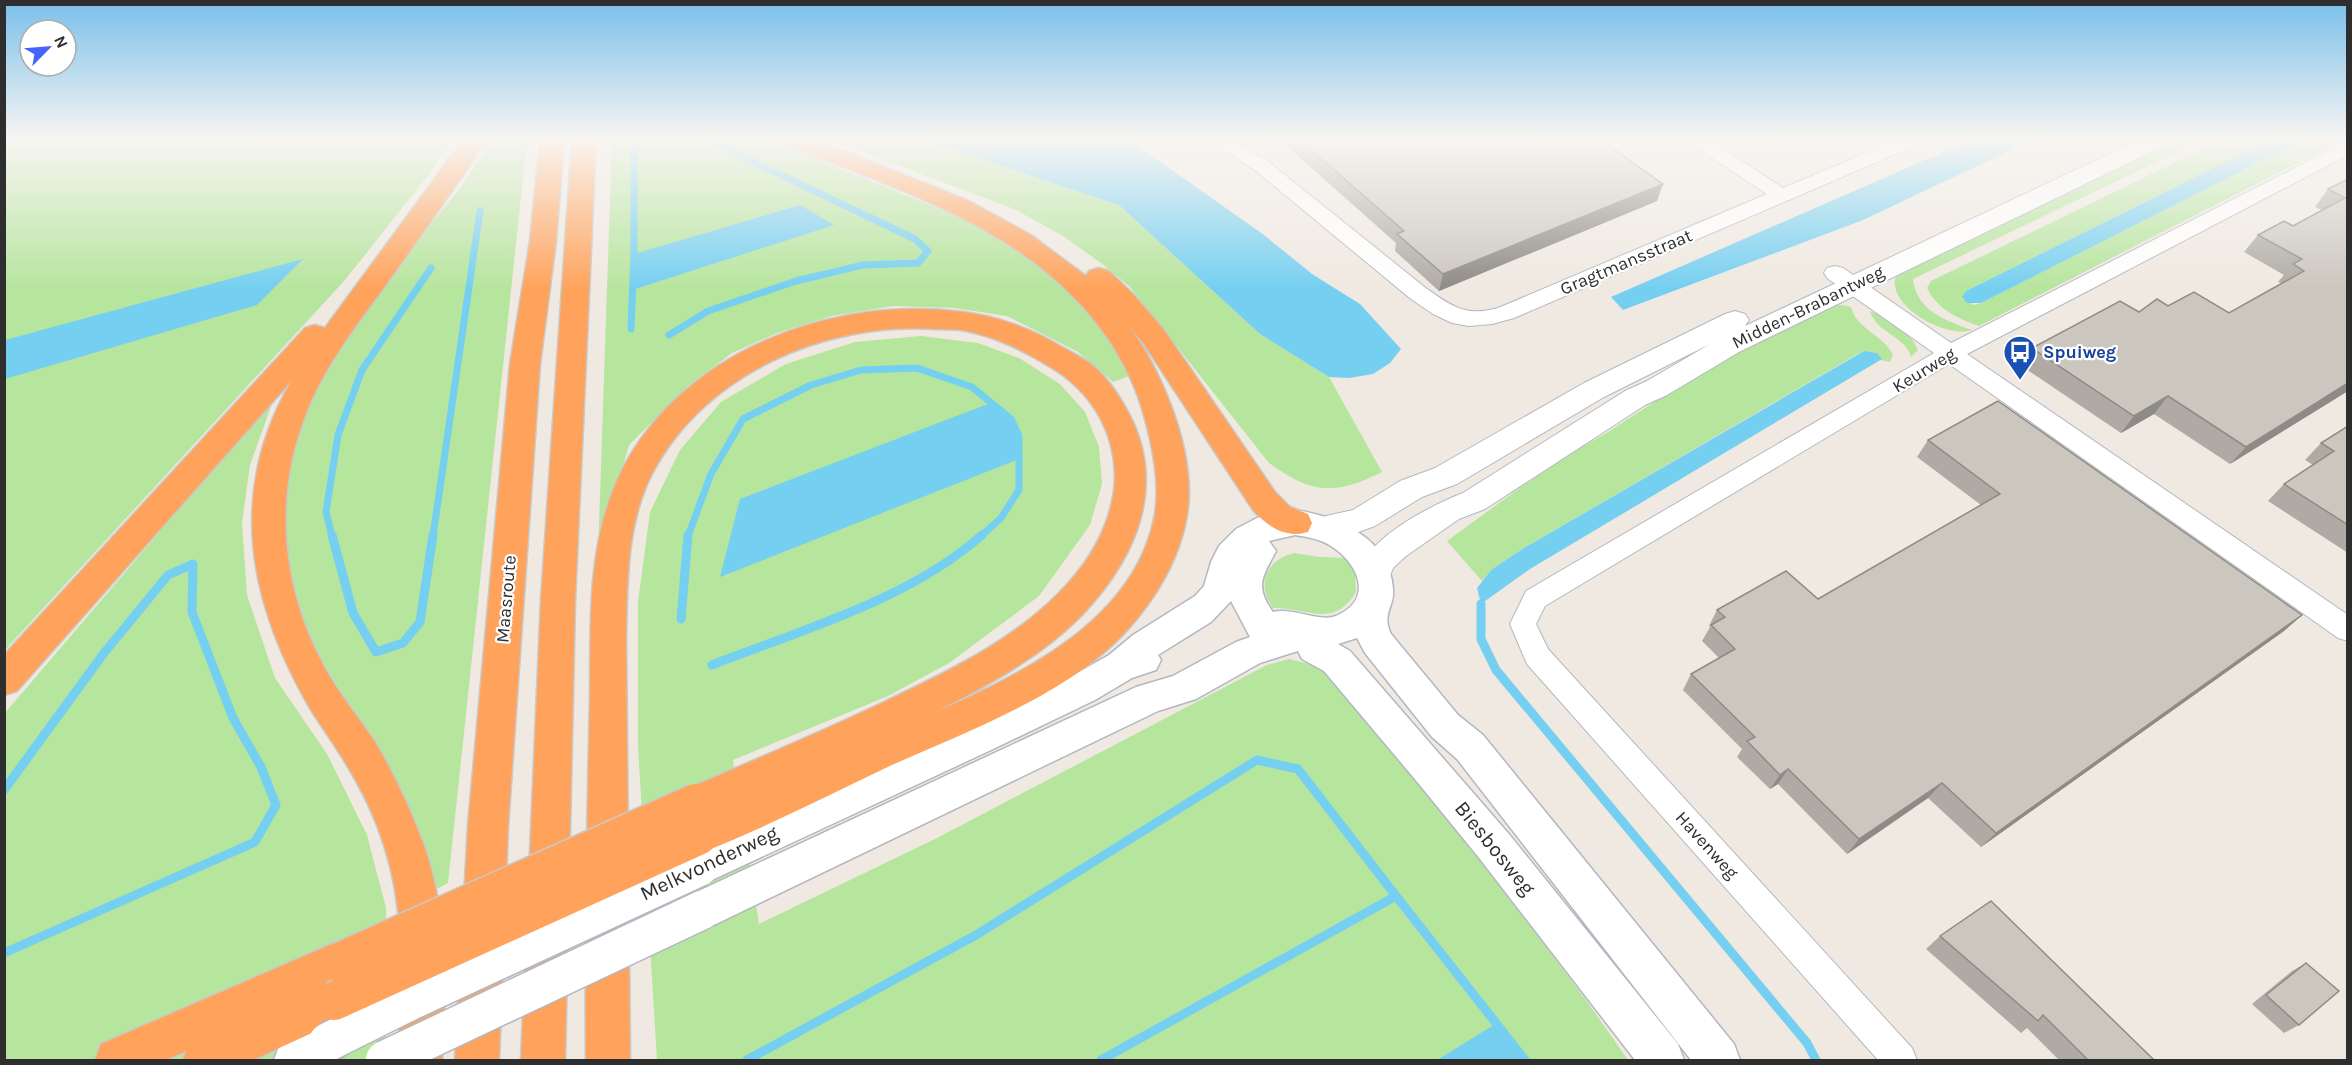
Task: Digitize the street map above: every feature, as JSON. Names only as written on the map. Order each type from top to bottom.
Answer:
[{"type":"highway","points":[[420,1060],[425,981],[418,900],[404,845],[382,790],[355,744],[324,700],[280,611],[269,567],[267,524],[278,451],[304,382],[440,190]]},
{"type":"highway","name":"Maasroute","points":[[477,1060],[488,826],[525,364],[543,241],[548,190]]},
{"type":"highway","points":[[543,1060],[548,807],[569,360],[581,190]]},
{"type":"highway","points":[[206,1060],[324,1017],[698,836],[982,709],[1076,655],[1126,607],[1145,582],[1165,537],[1171,512],[1172,489],[1162,421],[1152,390],[1138,362],[1106,314],[1070,277],[1028,245],[978,217],[918,190]]},
{"type":"highway","points":[[936,190],[1016,222],[1064,250],[1108,284],[1154,337],[1264,501],[1278,516],[1323,530]]},
{"type":"highway","points":[[4,680],[415,224]]},
{"type":"highway","points":[[608,1057],[605,814],[609,621],[613,566],[619,527],[638,468],[663,430],[702,390],[758,355],[817,332],[876,320],[921,318],[981,325],[1050,350],[1087,378],[1104,397],[1118,421],[1126,441],[1131,470],[1130,498],[1125,523],[1107,560],[1087,587],[1041,631],[1016,650],[972,676],[857,733],[698,836]]},
{"type":"highway","points":[[117,1060],[324,1017]]},
{"type":"main road","points":[[1289,639],[1252,611],[1233,590],[1230,556],[1239,544],[1270,526],[1323,530],[1362,551],[1380,603],[1445,726],[1470,747],[1718,1060]]},
{"type":"main road","points":[[1233,590],[1244,578],[1256,553],[1273,543],[1294,538],[1332,544],[1323,530]]},
{"type":"main road","name":"Melkvonderweg","points":[[324,1017],[410,1001],[698,836],[978,739],[1122,666],[1155,657],[1239,606],[1233,590]]},
{"type":"main road","points":[[385,1060],[1149,698],[1183,688],[1249,652],[1289,639],[1342,647],[1380,603]]},
{"type":"main road","points":[[1289,639],[1287,623],[1312,631],[1337,630],[1352,625],[1380,603]]},
{"type":"main road","name":"Biesbosweg","points":[[1289,639],[1337,661],[1494,846],[1662,1060]]},
{"type":"street","name":"Gragtmansstraat","points":[[1293,190],[1444,311],[1465,320],[1484,320],[1506,313],[1794,190]]},
{"type":"street","points":[[1773,190],[1781,195]]},
{"type":"street","name":"Midden-Brabantweg","points":[[1380,603],[1408,561],[1457,522],[1474,501],[1635,398],[1657,388],[1844,279],[2018,190]]},
{"type":"street","name":"Midden-Brabantweg","points":[[1323,530],[1358,537],[1422,497],[1446,476],[1594,390],[2045,190]]},
{"type":"street","name":"Keurweg","points":[[1523,624],[1535,599],[1950,353],[2266,190]]},
{"type":"street","points":[[1844,279],[2348,630]]},
{"type":"street","name":"Havenweg","points":[[1523,624],[1537,656],[1900,1060]]},
{"type":"green space","points":[[5,190],[417,190],[345,280],[5,650]]},
{"type":"green space","points":[[459,190],[522,190],[448,883],[427,894],[384,761],[302,629],[281,543],[284,482],[294,434],[322,370],[379,288]]},
{"type":"green space","points":[[610,190],[892,190],[1001,237],[1078,295],[1113,338],[1129,376],[1113,382],[1078,352],[1007,316],[954,308],[893,306],[832,316],[777,333],[732,353],[688,386],[629,445],[598,556]]},
{"type":"green space","points":[[963,190],[1073,190],[1119,205],[1260,334],[1329,377],[1382,472],[1350,485],[1324,488],[1298,481],[1269,463],[1130,287],[1063,236],[1014,209]]},
{"type":"green space","points":[[2064,190],[2099,190],[1913,279],[1920,299],[1934,313],[1972,330],[1959,332],[1944,329],[1914,313],[1902,302],[1896,290],[1896,278],[1904,266]]},
{"type":"green space","points":[[2119,190],[2170,190],[1966,291],[1962,298],[1974,305],[1981,303],[2205,190],[2245,190],[1979,326],[1956,316],[1937,302],[1927,288],[1931,281]]},
{"type":"green space","points":[[1824,306],[1851,307],[1854,315],[1864,327],[1889,348],[1893,355],[1890,362],[1864,351],[1854,356],[1524,548],[1491,570],[1482,581],[1447,541],[1554,463],[1608,432],[1711,365]]},
{"type":"green space","points":[[1870,311],[1898,326],[1910,337],[1918,350],[1911,357],[1903,344],[1878,325]]},
{"type":"green space","points":[[921,336],[978,343],[1019,358],[1060,384],[1085,412],[1099,447],[1102,484],[1090,525],[1039,596],[949,663],[888,696],[733,760],[759,924],[937,838],[1267,665],[1289,659],[1321,667],[1391,741],[1586,1000],[1628,1060],[657,1060],[638,747],[638,602],[650,512],[680,450],[721,402],[786,364],[855,342]]},
{"type":"green space","points":[[274,398],[250,465],[242,523],[247,595],[275,678],[327,754],[367,835],[386,908],[386,1060],[5,1060],[5,713]]},
{"type":"green space","points":[[1294,553],[1346,558],[1355,572],[1356,592],[1347,604],[1338,610],[1318,614],[1273,608],[1265,591],[1267,574],[1277,561]]},
{"type":"water","points":[[1073,190],[1200,190],[1264,235],[1312,274],[1360,304],[1401,349],[1390,363],[1373,374],[1349,378],[1329,377],[1260,334],[1119,205]]},
{"type":"water","points":[[1857,190],[1927,190],[1863,220],[1623,310],[1611,297]]},
{"type":"water","points":[[2170,190],[2205,190],[1981,303],[1967,303],[1962,297],[1966,291]]},
{"type":"water","points":[[800,205],[834,225],[632,290],[634,254]]},
{"type":"water","points":[[303,259],[257,305],[5,379],[5,340]]},
{"type":"water","points":[[1864,351],[1877,353],[1882,359],[1530,569],[1481,604],[1477,588],[1491,570],[1524,548]]},
{"type":"water","points":[[993,402],[1011,421],[1017,433],[1019,459],[720,577],[740,499]]},
{"type":"water","points":[[1497,1023],[1525,1060],[1437,1060]]},
{"type":"building","points":[[1357,190],[1649,190],[1443,274],[1397,234],[1404,231]]},
{"type":"building","points":[[2329,190],[2348,190],[2348,383],[2246,447],[2168,396],[2134,416],[2032,348],[2120,301],[2139,312],[2157,299],[2168,306],[2194,292],[2229,313],[2304,271],[2293,264],[2302,259],[2258,235],[2284,221],[2293,226],[2345,198]]},
{"type":"building","points":[[1998,401],[2302,615],[1996,833],[1942,783],[1859,839],[1788,769],[1780,775],[1747,741],[1755,737],[1691,674],[1735,649],[1711,625],[1725,617],[1717,610],[1786,571],[1818,599],[2000,494],[1928,440]]},
{"type":"building","points":[[2348,426],[2348,525],[2284,484],[2334,451],[2321,443]]},
{"type":"building","points":[[1991,901],[2154,1060],[2088,1060],[2043,1015],[2038,1021],[1940,936]]},
{"type":"building","points":[[2306,963],[2339,991],[2299,1025],[2266,995]]},
{"type":"waterway","points":[[631,329],[634,190]]},
{"type":"waterway","points":[[669,335],[708,311],[796,281],[863,265],[918,263],[928,251],[915,239],[812,190]]},
{"type":"waterway","points":[[433,536],[480,211]]},
{"type":"waterway","points":[[332,536],[326,512],[338,435],[362,370],[431,268]]},
{"type":"waterway","points":[[688,536],[711,474],[743,419],[811,385],[861,370],[917,368],[972,387],[1011,419],[1019,436],[1019,490],[1001,518],[981,536]]},
{"type":"waterway","points":[[332,535],[353,613],[376,652],[403,643],[420,622],[433,535]]},
{"type":"waterway","points":[[681,619],[688,535]]},
{"type":"waterway","points":[[712,665],[854,611],[889,595],[953,558],[982,535]]},
{"type":"waterway","points":[[4,790],[104,653],[168,575],[193,564],[192,612],[233,718],[261,767],[276,805],[255,842],[4,953]]},
{"type":"waterway","points":[[1481,604],[1481,639],[1496,670],[1807,1043],[1816,1060]]},
{"type":"waterway","points":[[747,1060],[976,935],[1257,760],[1298,769],[1396,896]]},
{"type":"waterway","points":[[1101,1060],[1396,896]]},
{"type":"waterway","points":[[1396,896],[1525,1060]]},
{"type":"place","name":"Spuiweg","points":[[2020,381]]}]
